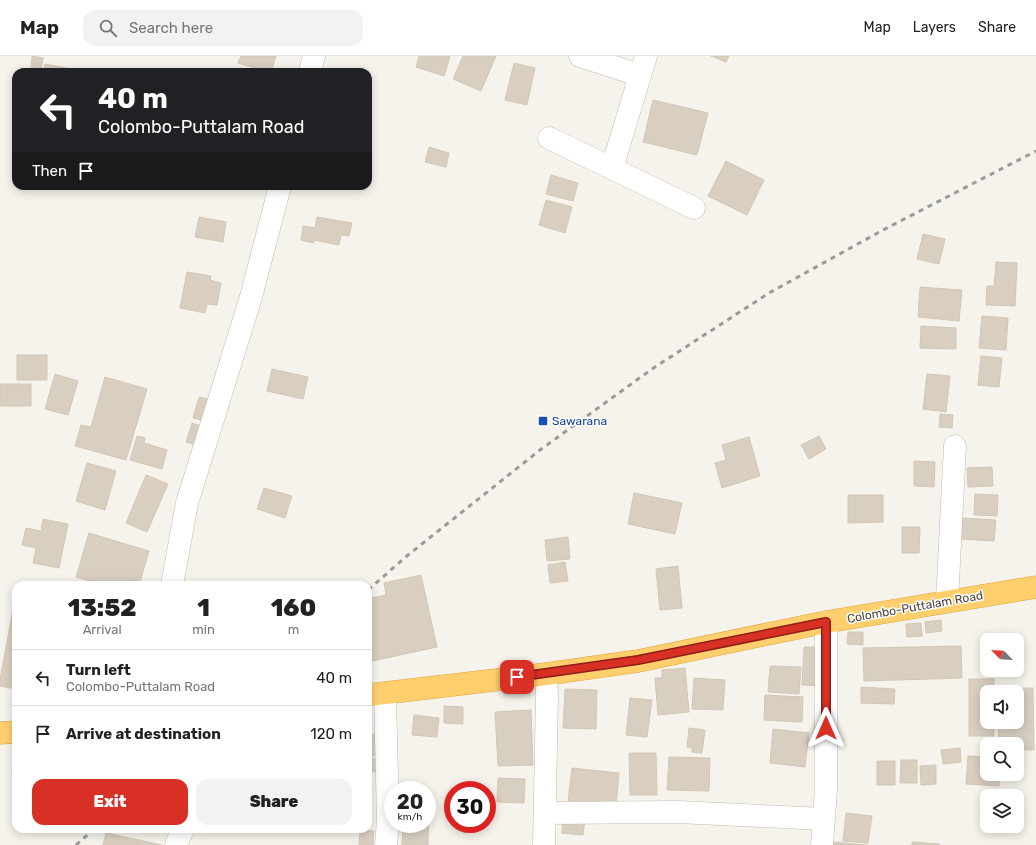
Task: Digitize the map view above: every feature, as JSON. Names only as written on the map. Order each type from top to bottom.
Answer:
[{"type":"highway","name":"Colombo-Puttalam Road","points":[[376,694],[546,674],[638,660],[826,622],[1036,587]]},
{"type":"highway","points":[[0,733],[12,732]]},
{"type":"street","points":[[311,68],[314,56]]},
{"type":"street","points":[[580,56],[643,66],[612,168]]},
{"type":"street","points":[[549,138],[694,208]]},
{"type":"street","points":[[173,581],[187,502],[251,297],[279,190]]},
{"type":"street","points":[[947,602],[955,446]]},
{"type":"street","points":[[822,845],[826,789],[826,622]]},
{"type":"street","points":[[544,845],[547,696],[546,674]]},
{"type":"street","points":[[376,694],[388,820],[386,845]]},
{"type":"street","points":[[545,813],[678,812],[824,819]]},
{"type":"street","points":[[176,845],[181,833]]},
{"type":"building","points":[[32,56],[43,58],[41,68],[31,68]]},
{"type":"building","points":[[241,56],[276,56],[272,68],[255,68],[238,63]]},
{"type":"building","points":[[419,56],[450,56],[444,76],[416,67]]},
{"type":"building","points":[[463,56],[496,56],[481,91],[453,79]]},
{"type":"building","points":[[711,56],[729,56],[726,62]]},
{"type":"building","points":[[514,63],[535,68],[527,105],[505,100]]},
{"type":"building","points":[[45,64],[67,68],[44,68]]},
{"type":"building","points":[[653,100],[708,113],[697,155],[643,142]]},
{"type":"building","points":[[429,147],[449,153],[446,167],[425,162]]},
{"type":"building","points":[[726,161],[764,180],[747,215],[708,196]]},
{"type":"building","points":[[551,175],[578,183],[573,201],[546,194]]},
{"type":"building","points":[[546,200],[572,207],[565,233],[539,225]]},
{"type":"building","points":[[199,217],[226,222],[223,242],[195,237]]},
{"type":"building","points":[[317,217],[352,223],[349,236],[341,235],[339,245],[314,240],[314,243],[301,240],[303,226],[315,228]]},
{"type":"building","points":[[923,234],[945,239],[939,264],[917,259]]},
{"type":"building","points":[[996,262],[1017,263],[1015,306],[986,305],[987,286],[994,286]]},
{"type":"building","points":[[187,272],[211,276],[210,280],[221,283],[217,305],[207,304],[205,313],[180,308]]},
{"type":"building","points":[[920,287],[962,290],[959,321],[918,317]]},
{"type":"building","points":[[982,316],[1008,318],[1006,350],[979,348]]},
{"type":"building","points":[[921,326],[956,328],[956,349],[920,348]]},
{"type":"building","points":[[17,355],[47,355],[47,380],[17,380]]},
{"type":"building","points":[[981,356],[1002,358],[999,387],[978,385]]},
{"type":"building","points":[[272,369],[308,377],[303,399],[267,391]]},
{"type":"building","points":[[55,374],[78,381],[68,415],[45,409]]},
{"type":"building","points":[[927,374],[950,376],[946,412],[923,409]]},
{"type":"building","points":[[105,377],[147,389],[126,460],[75,446],[81,425],[91,427]]},
{"type":"building","points":[[0,384],[31,384],[31,406],[0,406]]},
{"type":"building","points":[[199,397],[212,400],[206,421],[193,418]]},
{"type":"building","points":[[940,414],[953,415],[952,428],[939,427]]},
{"type":"building","points":[[192,423],[203,427],[196,445],[186,442]]},
{"type":"building","points":[[137,436],[145,438],[144,443],[167,450],[162,469],[130,460]]},
{"type":"building","points":[[819,436],[826,449],[809,459],[801,445]]},
{"type":"building","points":[[749,437],[760,476],[722,488],[715,463],[726,460],[722,445]]},
{"type":"building","points":[[914,461],[935,462],[934,487],[914,486]]},
{"type":"building","points":[[87,463],[116,471],[105,510],[76,501]]},
{"type":"building","points":[[992,467],[993,486],[968,487],[967,468]]},
{"type":"building","points":[[146,475],[168,484],[147,532],[126,523]]},
{"type":"building","points":[[264,488],[292,496],[285,518],[257,509]]},
{"type":"building","points":[[634,493],[682,503],[675,534],[628,524]]},
{"type":"building","points":[[975,494],[998,495],[997,516],[974,515]]},
{"type":"building","points":[[848,495],[883,495],[883,522],[848,523]]},
{"type":"building","points":[[962,518],[996,520],[994,541],[960,539]]},
{"type":"building","points":[[43,519],[68,524],[59,568],[33,563],[36,548],[22,545],[26,528],[41,531]]},
{"type":"building","points":[[902,527],[920,527],[919,553],[902,553]]},
{"type":"building","points":[[89,533],[149,551],[140,581],[90,581],[76,577]]},
{"type":"building","points":[[568,537],[570,559],[547,561],[545,540]]},
{"type":"building","points":[[565,562],[568,581],[550,583],[548,565]]},
{"type":"building","points":[[678,566],[682,608],[660,610],[656,569]]},
{"type":"building","points":[[421,575],[437,647],[372,661],[372,598],[386,595],[384,583]]},
{"type":"building","points":[[12,614],[12,688],[0,686]]},
{"type":"building","points":[[941,620],[942,631],[926,633],[925,622]]},
{"type":"building","points":[[921,623],[922,636],[907,637],[906,624]]},
{"type":"building","points":[[848,632],[863,632],[863,645],[847,644]]},
{"type":"building","points":[[961,646],[962,678],[864,681],[863,648]]},
{"type":"building","points":[[804,647],[824,647],[822,686],[802,685]]},
{"type":"building","points":[[770,666],[801,667],[799,694],[768,692]]},
{"type":"building","points":[[685,668],[689,712],[658,715],[655,678],[662,678],[662,670]]},
{"type":"building","points":[[694,678],[725,680],[723,710],[692,709]]},
{"type":"building","points":[[969,679],[994,679],[994,685],[980,685],[980,729],[994,729],[994,736],[969,736]]},
{"type":"building","points":[[861,687],[895,689],[894,704],[861,703]]},
{"type":"building","points":[[1024,688],[1033,688],[1034,750],[1024,750],[1024,737],[999,737],[998,729],[1024,729]]},
{"type":"building","points":[[565,689],[597,690],[596,729],[563,728]]},
{"type":"building","points":[[765,695],[803,697],[802,722],[764,720]]},
{"type":"building","points":[[630,698],[652,700],[647,737],[626,735]]},
{"type":"building","points":[[444,706],[463,707],[463,724],[444,723]]},
{"type":"building","points":[[531,710],[533,765],[498,766],[495,712]]},
{"type":"building","points":[[414,715],[439,718],[437,737],[412,735]]},
{"type":"building","points":[[689,728],[705,730],[702,753],[692,752],[692,748],[687,747]]},
{"type":"building","points":[[773,729],[809,733],[805,767],[770,763]]},
{"type":"building","points":[[372,734],[379,734],[379,756],[372,756]]},
{"type":"building","points":[[960,748],[961,762],[943,764],[941,750]]},
{"type":"building","points":[[629,753],[656,753],[657,795],[630,795]]},
{"type":"building","points":[[968,756],[980,757],[980,781],[999,781],[999,786],[966,784]]},
{"type":"building","points":[[669,757],[710,758],[709,791],[667,790]]},
{"type":"building","points":[[372,758],[384,760],[383,773],[372,772]]},
{"type":"building","points":[[901,760],[917,760],[917,783],[900,783]]},
{"type":"building","points":[[877,761],[895,761],[895,785],[877,785]]},
{"type":"building","points":[[936,765],[936,784],[921,785],[920,766]]},
{"type":"building","points":[[572,768],[619,773],[616,806],[568,801]]},
{"type":"building","points":[[498,778],[525,779],[524,803],[497,802]]},
{"type":"building","points":[[846,813],[872,816],[868,843],[843,841]]},
{"type":"building","points":[[563,817],[585,819],[583,835],[562,833]]},
{"type":"building","points":[[372,831],[374,831],[373,845],[359,845],[360,833],[372,833]]},
{"type":"building","points":[[106,833],[162,845],[103,845]]},
{"type":"building","points":[[403,833],[428,833],[428,845],[402,845]]},
{"type":"building","points":[[833,842],[867,845],[833,845]]},
{"type":"building","points":[[912,842],[940,844],[912,845]]},
{"type":"railway","points":[[372,586],[408,555],[540,450],[652,369],[769,293],[883,230],[1036,151]]},
{"type":"railway","points":[[76,845],[90,833]]},
{"type":"place","name":"Sawarana","points":[[543,421]]},
{"type":"route","points":[[517,677],[638,660],[826,622],[826,728]]}]
